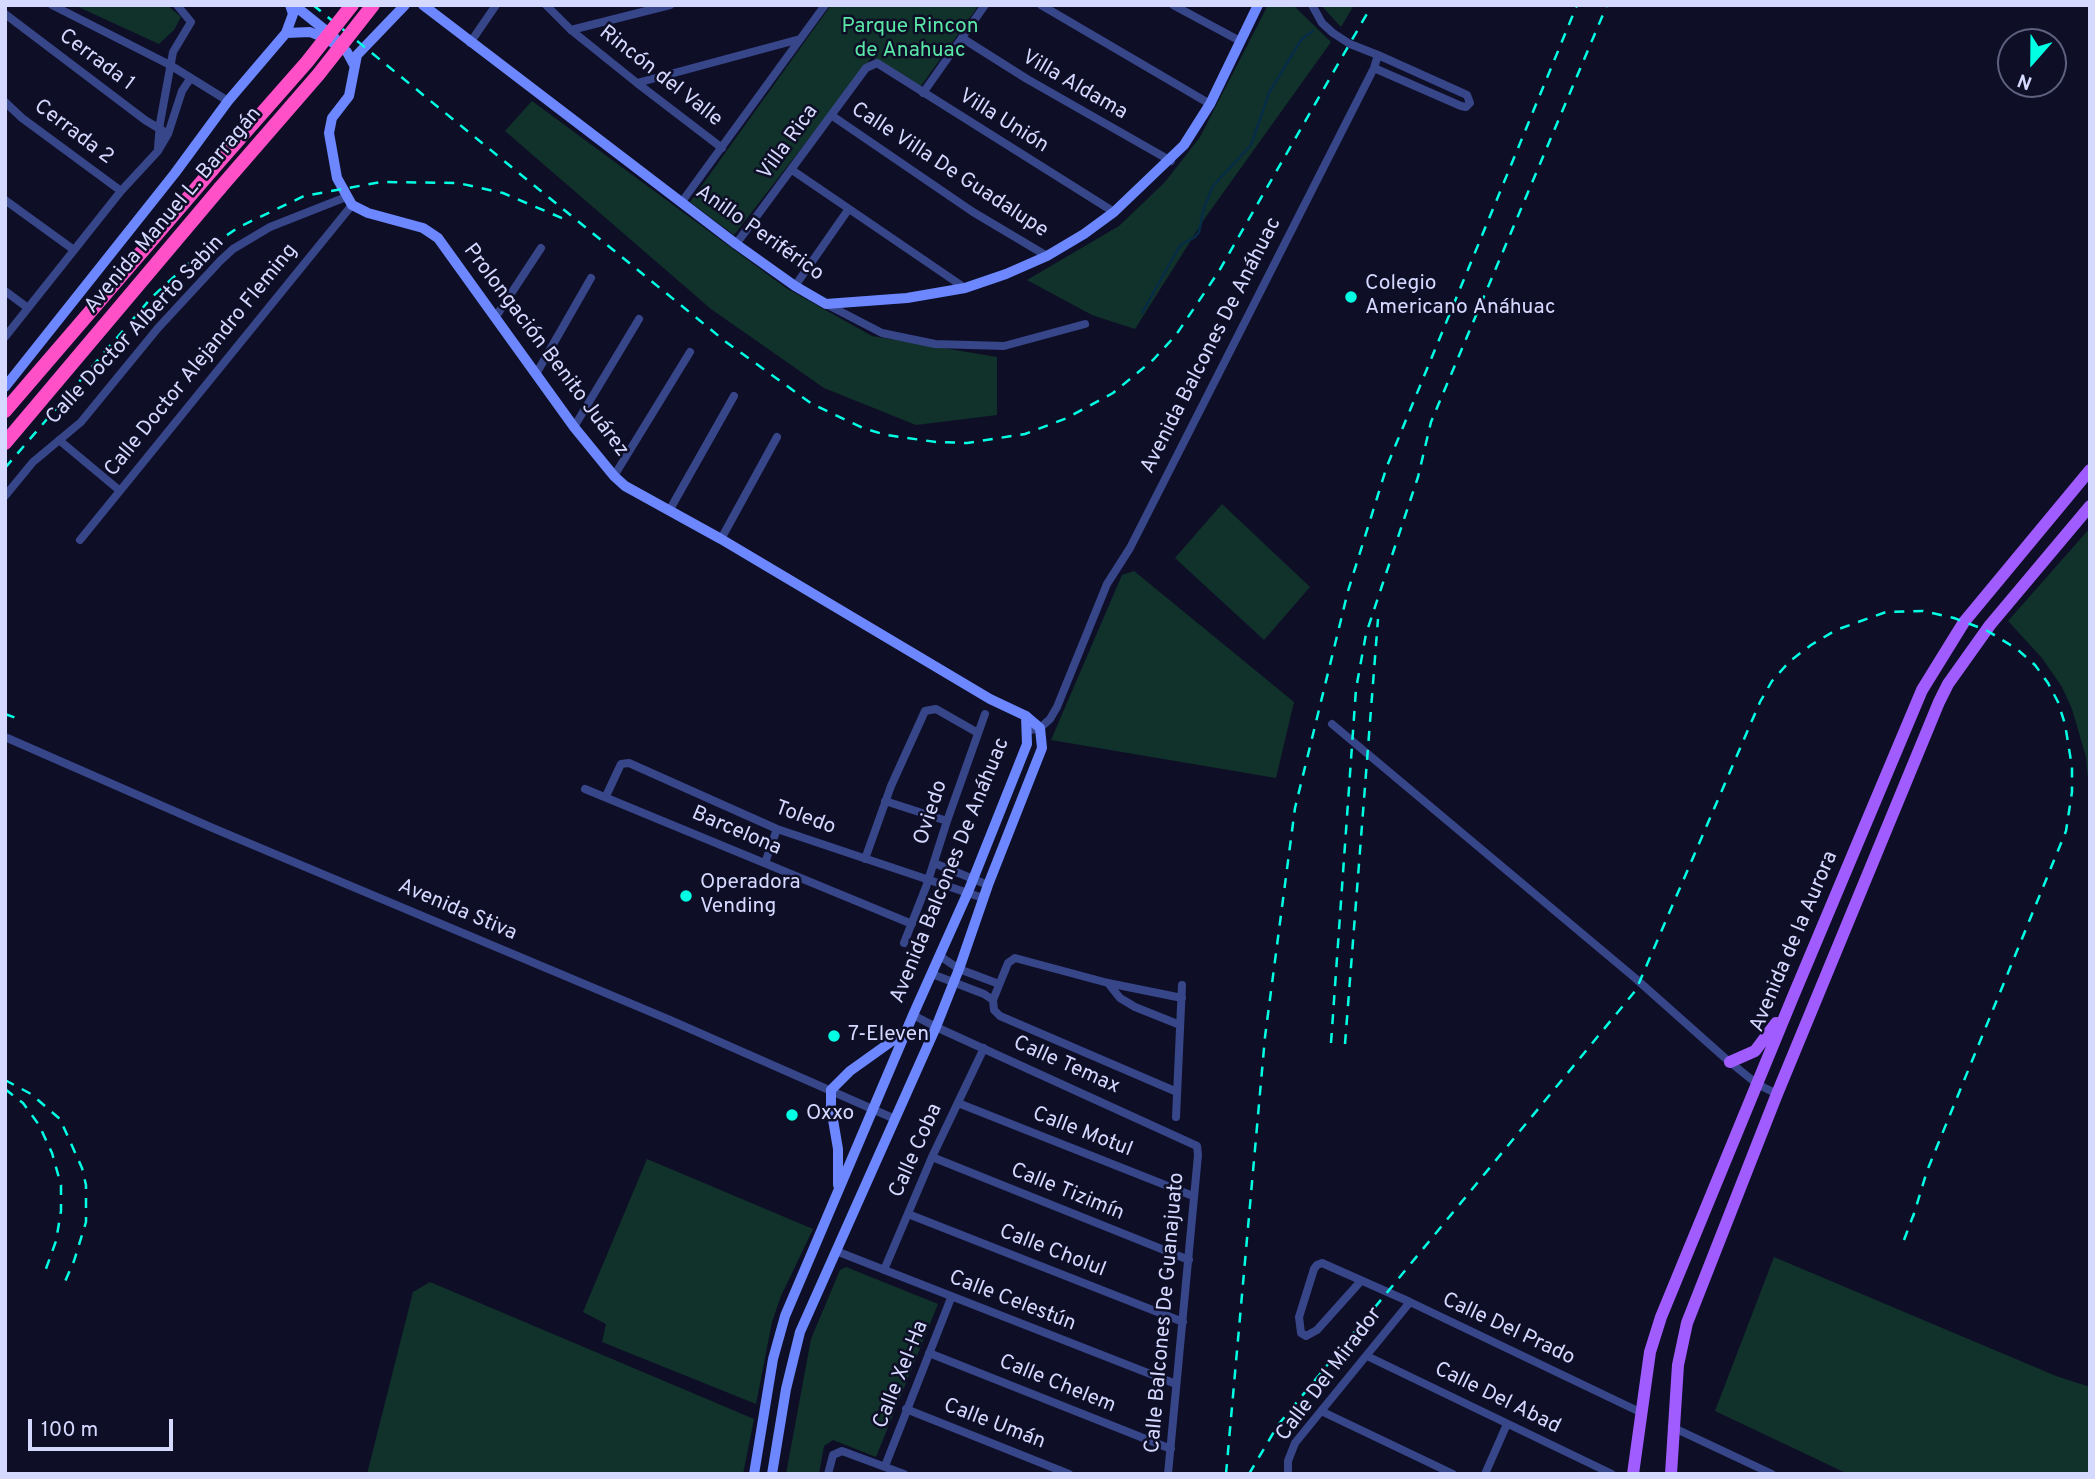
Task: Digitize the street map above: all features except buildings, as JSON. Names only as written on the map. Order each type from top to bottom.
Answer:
[{"type":"highway","name":"Avenida Manuel L. Barragán","points":[[5,411],[307,62],[352,5]]},
{"type":"highway","name":"Avenida Manuel L. Barragán","points":[[5,443],[318,75],[373,5]]},
{"type":"main road","name":"Avenida de la Aurora","points":[[1633,1474],[1640,1412],[1654,1337],[1792,999],[1927,682],[1965,622],[2090,470]]},
{"type":"main road","name":"Avenida de la Aurora","points":[[1671,1474],[1678,1366],[1687,1323],[1777,1094],[1948,684],[1990,625],[2090,506]]},
{"type":"main road","points":[[1730,1062],[1743,1058],[1759,1047],[1792,999]]},
{"type":"street","points":[[52,5],[170,65],[228,101]]},
{"type":"street","points":[[5,337],[121,191],[158,151],[174,49],[191,20],[177,5]]},
{"type":"street","points":[[5,387],[175,173],[228,101],[286,33],[293,14],[292,5]]},
{"type":"street","points":[[292,5],[355,60]]},
{"type":"street","points":[[343,5],[378,32]]},
{"type":"street","points":[[389,5],[400,5]]},
{"type":"street","points":[[349,201],[337,178],[329,133],[332,118],[349,96],[355,60],[405,5]]},
{"type":"street","name":"Anillo Periférico","points":[[423,5],[736,244],[795,286],[826,304],[907,298],[965,288],[1047,256],[1084,234],[1114,212],[1184,145],[1210,104],[1258,5]]},
{"type":"street","points":[[470,43],[496,5]]},
{"type":"street","name":"Rincón del Valle","points":[[546,5],[571,30],[722,148]]},
{"type":"street","points":[[571,30],[670,5]]},
{"type":"street","points":[[681,203],[825,5]]},
{"type":"street","points":[[923,93],[985,5]]},
{"type":"street","points":[[1041,5],[1210,104]]},
{"type":"street","points":[[1173,5],[1240,41]]},
{"type":"street","points":[[1312,5],[1322,23],[1350,44],[1467,95],[1470,103],[1466,107],[1461,106],[1374,68]]},
{"type":"street","name":"Cerrada 1","points":[[5,14],[163,132]]},
{"type":"street","points":[[286,33],[304,31],[327,39],[355,60]]},
{"type":"street","name":"Villa Aldama","points":[[962,38],[1027,79],[1171,160]]},
{"type":"street","points":[[637,83],[800,39]]},
{"type":"street","name":"Avenida Balcones De Anáhuac","points":[[754,1474],[780,1332],[913,1014],[967,895],[1027,744],[1026,731],[1040,728],[1050,719],[1057,707],[1107,584],[1128,553],[1374,68],[1378,55]]},
{"type":"street","name":"Villa Unión","points":[[873,63],[881,64],[1114,212]]},
{"type":"street","name":"Villa Rica","points":[[736,244],[866,68],[873,63]]},
{"type":"street","points":[[1393,75],[1397,63]]},
{"type":"street","points":[[1425,90],[1431,78]]},
{"type":"street","points":[[163,132],[181,91],[190,79]]},
{"type":"street","name":"Cerrada 2","points":[[5,102],[22,118],[121,191]]},
{"type":"street","name":"Calle Villa De Guadalupe","points":[[831,115],[973,212],[1047,256]]},
{"type":"street","points":[[792,170],[965,288]]},
{"type":"street","points":[[5,200],[74,250]]},
{"type":"street","name":"Prolongación Benito Juárez","points":[[349,201],[368,213],[432,232],[574,428],[625,486],[721,539],[990,699],[1026,716],[1040,728]]},
{"type":"street","name":"Calle Doctor Alberto Sabin","points":[[5,496],[33,462],[81,422],[158,328],[233,249],[270,227],[349,201]]},
{"type":"street","name":"Calle Doctor Alejandro Fleming","points":[[80,540],[349,201]]},
{"type":"street","points":[[795,286],[848,210]]},
{"type":"street","points":[[495,318],[541,248]]},
{"type":"street","points":[[536,374],[591,278]]},
{"type":"street","points":[[5,291],[29,308]]},
{"type":"street","points":[[826,304],[882,333],[935,344],[1004,345],[1085,324]]},
{"type":"street","points":[[574,428],[639,319]]},
{"type":"street","points":[[614,476],[690,352]]},
{"type":"street","points":[[668,511],[734,396]]},
{"type":"street","points":[[721,539],[777,437]]},
{"type":"street","points":[[59,440],[119,490]]},
{"type":"street","points":[[865,859],[885,801],[927,709],[936,709],[978,733]]},
{"type":"street","name":"Oviedo","points":[[904,943],[985,714]]},
{"type":"street","points":[[1026,716],[1026,731]]},
{"type":"street","points":[[1332,724],[1730,1062],[1757,1084],[1777,1094]]},
{"type":"street","name":"Avenida Balcones De Anáhuac","points":[[772,1474],[794,1351],[809,1308],[954,982],[1042,748],[1040,728]]},
{"type":"street","name":"Avenida Stiva","points":[[5,737],[895,1119]]},
{"type":"street","name":"Toledo","points":[[606,796],[620,766],[629,763],[777,829],[929,878],[967,895]]},
{"type":"street","name":"Barcelona","points":[[585,789],[912,924]]},
{"type":"street","points":[[885,801],[947,821]]},
{"type":"street","points":[[765,863],[777,829]]},
{"type":"street","points":[[934,863],[990,881]]},
{"type":"street","points":[[967,895],[982,902]]},
{"type":"street","points":[[940,956],[959,969],[999,984]]},
{"type":"street","points":[[1177,1092],[1000,1016],[994,1010],[993,1000],[1007,963],[1015,958],[1182,998]]},
{"type":"street","points":[[932,974],[993,1000]]},
{"type":"street","points":[[1108,982],[1121,998],[1135,1007],[1180,1025]]},
{"type":"street","points":[[1175,1117],[1182,985]]},
{"type":"street","name":"Calle Temax","points":[[913,1014],[936,1027],[1193,1143],[1197,1146],[1198,1155]]},
{"type":"street","points":[[837,1194],[839,1158],[831,1108],[831,1090],[850,1071],[907,1030]]},
{"type":"street","name":"Calle Coba","points":[[884,1270],[932,1157],[984,1048]]},
{"type":"street","name":"Calle Motul","points":[[958,1103],[1193,1196]]},
{"type":"street","name":"Calle Balcones De Guanajuato","points":[[1168,1474],[1198,1155]]},
{"type":"street","name":"Calle Tizimín","points":[[932,1157],[1189,1261]]},
{"type":"street","points":[[829,1212],[825,1241],[836,1251]]},
{"type":"street","name":"Calle Cholul","points":[[908,1214],[1183,1322]]},
{"type":"street","name":"Calle Celestún","points":[[836,1251],[1176,1384]]},
{"type":"street","name":"Calle Del Prado","points":[[1360,1282],[1317,1330],[1306,1336],[1301,1333],[1299,1317],[1315,1266],[1322,1264],[1410,1302],[1640,1412]]},
{"type":"street","name":"Calle Xel-Ha","points":[[885,1466],[951,1298]]},
{"type":"street","name":"Calle Del Mirador","points":[[1290,1473],[1288,1461],[1295,1443],[1410,1302]]},
{"type":"street","name":"Calle Chelem","points":[[929,1353],[1171,1449]]},
{"type":"street","name":"Calle Del Abad","points":[[1367,1356],[1612,1474]]},
{"type":"street","name":"Calle Umán","points":[[906,1409],[1069,1474]]},
{"type":"street","points":[[1321,1411],[1453,1474]]},
{"type":"street","points":[[1485,1474],[1507,1424]]},
{"type":"street","points":[[1672,1427],[1772,1474]]},
{"type":"street","points":[[828,1474],[833,1455],[837,1452],[847,1452],[904,1474]]},
{"type":"green space","points":[[74,5],[167,5],[181,17],[174,30],[159,44]]},
{"type":"green space","name":"Parque Rincon de Anahuac","points":[[831,5],[979,5],[921,86],[872,57],[734,235],[690,202]]},
{"type":"green space","points":[[1268,5],[1293,5],[1331,42],[1205,218],[1135,329],[1092,315],[1027,280],[1119,226],[1165,182],[1200,137]]},
{"type":"green space","points":[[1321,5],[1354,5],[1341,27]]},
{"type":"green space","points":[[532,101],[786,288],[872,336],[997,357],[997,415],[916,425],[824,388],[711,309],[505,131]]},
{"type":"green space","points":[[1222,504],[1310,587],[1264,640],[1175,558]]},
{"type":"green space","points":[[2090,528],[2090,801],[2086,757],[2072,709],[2062,687],[2042,658],[2008,621]]},
{"type":"green space","points":[[1134,571],[1294,702],[1276,778],[1051,740],[1122,575]]},
{"type":"green space","points":[[647,1159],[813,1229],[781,1296],[772,1322],[756,1404],[602,1342],[606,1324],[583,1312]]},
{"type":"green space","points":[[1774,1257],[2056,1376],[2090,1387],[2090,1474],[1848,1474],[1715,1411]]},
{"type":"green space","points":[[846,1267],[938,1304],[876,1457],[833,1440],[824,1446],[819,1474],[786,1474],[811,1339],[840,1270]]},
{"type":"green space","points":[[430,1282],[754,1419],[743,1474],[367,1474],[413,1292]]},
{"type":"waterway","points":[[1142,313],[1178,249],[1199,232],[1204,208],[1213,186],[1251,145],[1269,93],[1301,40],[1313,31]]},
{"type":"railway","points":[[313,5],[726,342],[812,404],[863,428],[886,435],[967,443],[1025,434],[1067,418],[1113,393],[1153,360],[1176,335],[1219,271],[1372,5]]},
{"type":"railway","points":[[1226,1474],[1265,1037],[1295,808],[1348,591],[1387,466],[1577,5]]},
{"type":"railway","points":[[1331,1043],[1356,689],[1366,634],[1418,477],[1431,422],[1607,5]]},
{"type":"railway","points":[[5,468],[152,297],[199,254],[239,227],[304,196],[381,182],[458,183],[503,193],[564,219]]},
{"type":"railway","points":[[1249,1474],[1278,1425],[1636,990],[1760,702],[1772,681],[1790,661],[1836,630],[1886,612],[1923,611],[1954,618],[1986,630],[2017,649],[2035,665],[2058,702],[2065,724],[2072,767],[2072,792],[2066,831],[1927,1171],[1913,1217]]},
{"type":"railway","points":[[1345,1044],[1378,619]]},
{"type":"railway","points":[[5,714],[16,718]]},
{"type":"railway","points":[[5,1080],[31,1094],[60,1119],[82,1168],[86,1185],[86,1222],[63,1286]]},
{"type":"railway","points":[[5,1089],[23,1103],[39,1125],[52,1153],[61,1185],[61,1211],[56,1241],[43,1277]]},
{"type":"railway","points":[[1904,1240],[1916,1208]]},
{"type":"place","name":"Colegio Americano Anáhuac","points":[[1351,297]]},
{"type":"place","name":"Operadora Vending","points":[[686,896]]},
{"type":"place","name":"7-Eleven","points":[[834,1036]]},
{"type":"place","name":"Oxxo","points":[[792,1115]]}]
